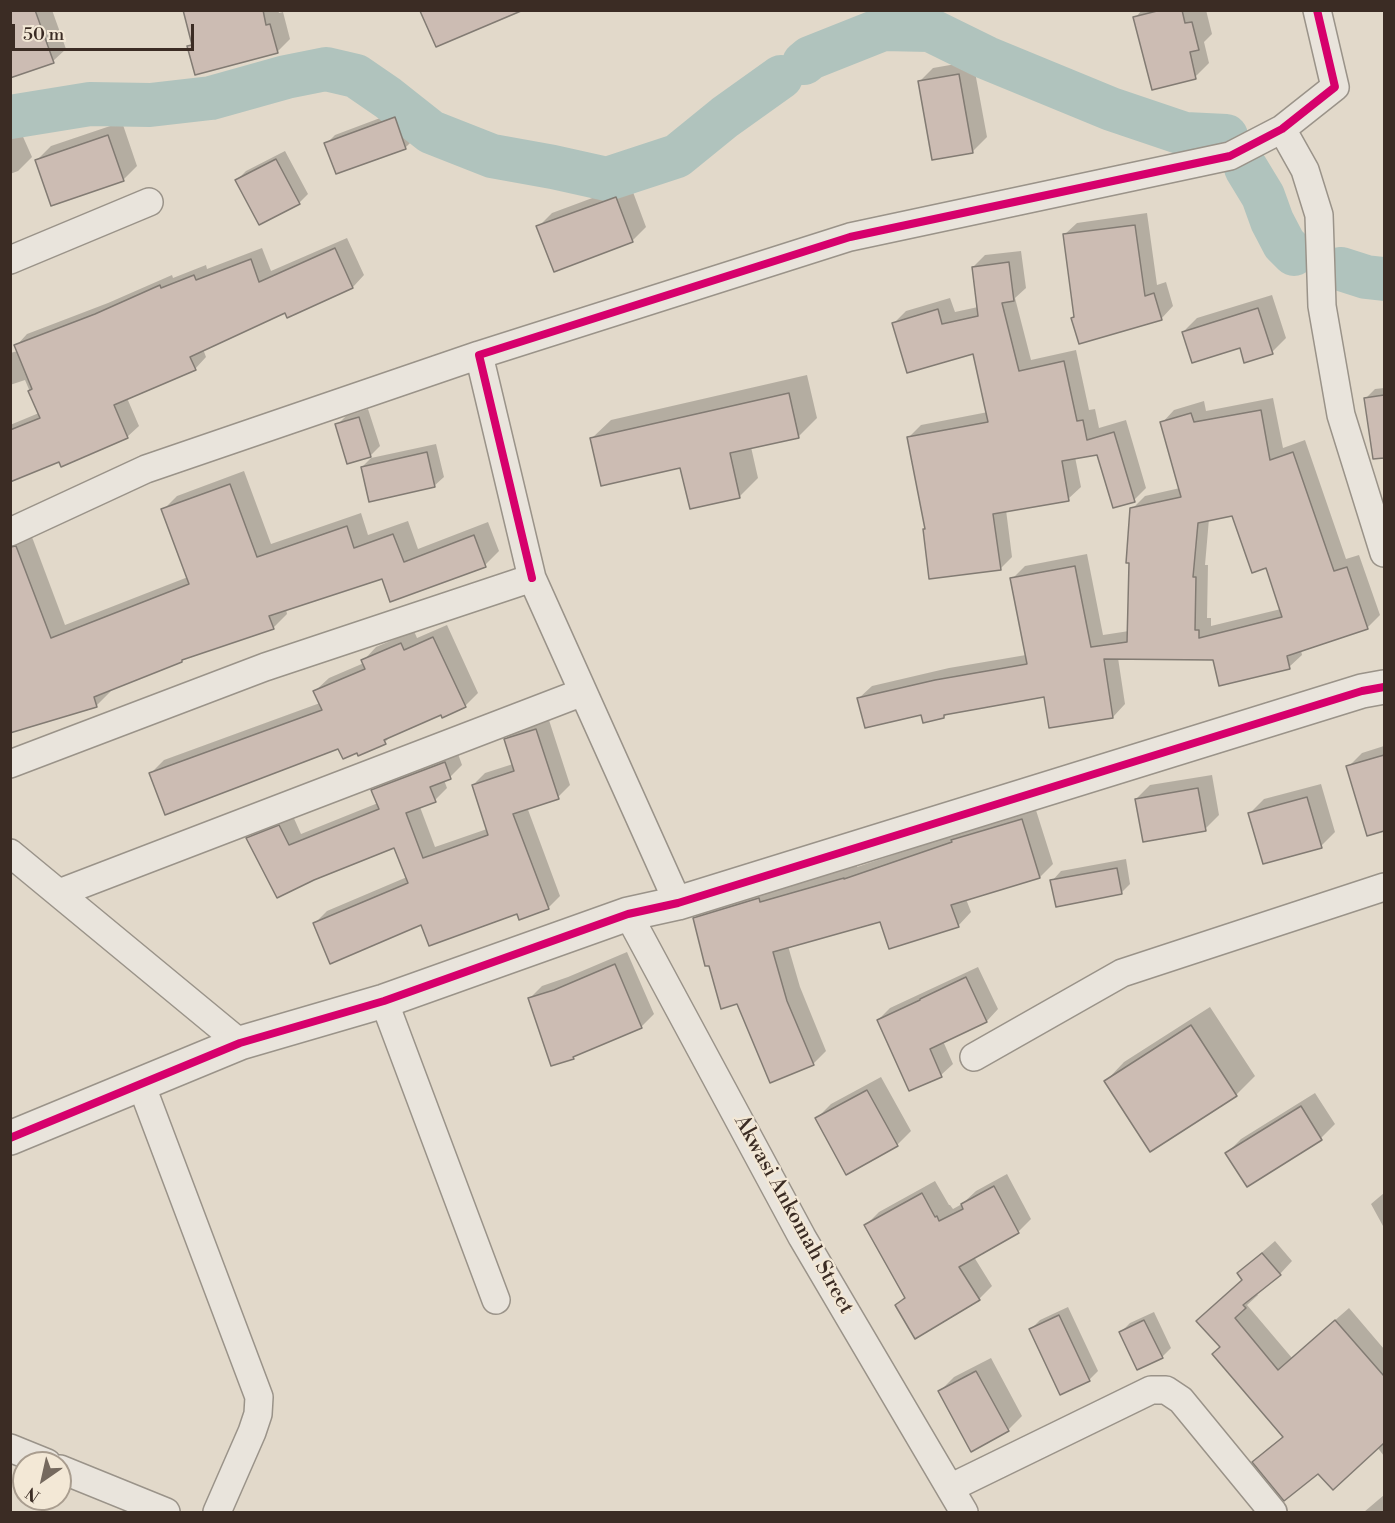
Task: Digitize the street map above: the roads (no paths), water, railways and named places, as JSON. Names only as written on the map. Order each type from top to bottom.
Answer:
[{"type":"street","points":[[10,531],[146,469],[480,355],[850,237],[1230,156],[1282,129],[1335,87],[1317,10]]},
{"type":"street","points":[[1282,129],[1305,170],[1319,215],[1322,306],[1341,415],[1384,553]]},
{"type":"street","points":[[10,260],[149,202]]},
{"type":"street","points":[[480,355],[532,578],[678,903]]},
{"type":"street","points":[[10,764],[265,667],[532,578]]},
{"type":"street","points":[[10,1138],[240,1044],[384,1001],[628,915],[678,903],[1362,691],[1384,687]]},
{"type":"street","points":[[59,893],[583,692]]},
{"type":"street","points":[[10,853],[240,1044]]},
{"type":"street","points":[[974,1058],[1122,973],[1384,887]]},
{"type":"street","name":"Akwasi Ankomah Street","points":[[628,915],[802,1237],[964,1512]]},
{"type":"street","points":[[384,1001],[496,1300]]},
{"type":"street","points":[[141,1084],[259,1397],[258,1414],[252,1432],[217,1512]]},
{"type":"street","points":[[950,1488],[1150,1390],[1166,1390],[1181,1400],[1273,1512]]},
{"type":"street","points":[[72,1473],[166,1512]]},
{"type":"waterway","points":[[804,63],[810,58],[883,29],[930,30],[987,58],[1111,109],[1185,134],[1226,136]]},
{"type":"waterway","points":[[10,117],[90,104],[150,105],[211,98],[286,77],[326,69],[356,76],[431,132],[492,156],[607,179],[677,156],[725,117],[781,77]]},
{"type":"waterway","points":[[1246,168],[1263,196],[1284,244],[1294,254]]},
{"type":"waterway","points":[[1341,269],[1366,277],[1384,279]]}]
